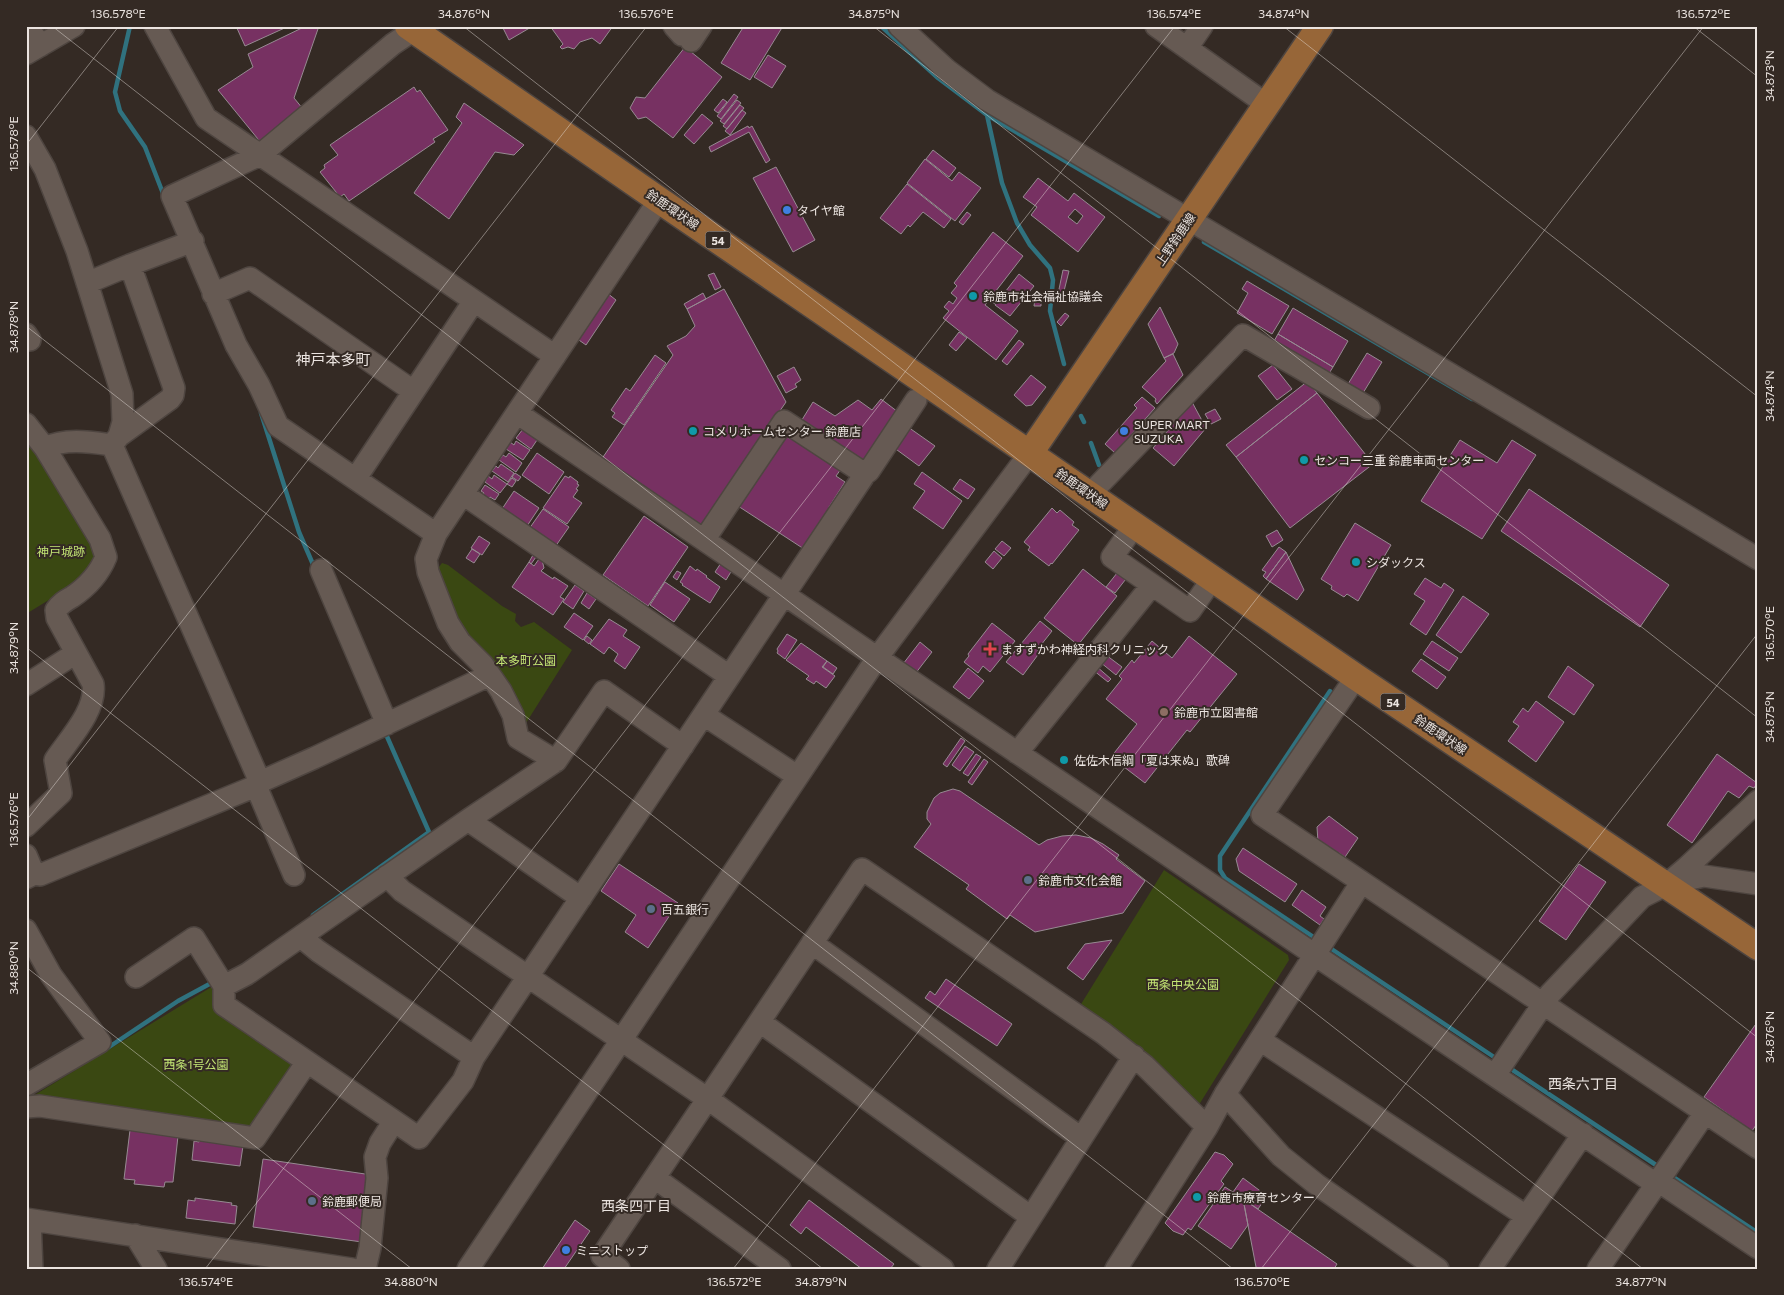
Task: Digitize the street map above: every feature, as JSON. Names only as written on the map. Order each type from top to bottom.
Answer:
[{"type":"main road","name":"上野鈴鹿線","points":[[1030,453],[1320,26]]},
{"type":"main road","name":"鈴鹿環状線","points":[[411,28],[659,200],[1356,676],[1758,947]]},
{"type":"street","points":[[28,26],[33,50],[74,26]]},
{"type":"street","points":[[155,26],[206,118],[555,356]]},
{"type":"street","points":[[899,26],[947,70],[981,96],[1036,131],[1521,416],[1758,559]]},
{"type":"street","points":[[1156,26],[1266,104]]},
{"type":"street","points":[[1187,48],[1202,26]]},
{"type":"street","points":[[411,28],[260,155],[172,196],[186,243],[213,294],[236,345],[259,384],[278,426],[436,534]]},
{"type":"street","points":[[26,136],[45,170],[77,251],[122,394],[123,422],[115,440],[294,875]]},
{"type":"street","points":[[556,761],[518,738],[513,714],[501,691],[483,666],[460,642],[448,623],[428,572],[426,559],[436,534],[659,200]]},
{"type":"street","points":[[87,283],[186,243]]},
{"type":"street","points":[[45,448],[54,444],[80,441],[115,440],[151,414],[173,395],[174,388],[130,265]]},
{"type":"street","points":[[213,294],[250,278],[413,391]]},
{"type":"street","points":[[356,478],[474,301]]},
{"type":"street","points":[[1090,494],[1243,335],[1369,408]]},
{"type":"street","points":[[136,977],[194,938],[219,979],[224,1005],[419,1138],[463,1081],[474,1057],[783,595],[916,400]]},
{"type":"street","points":[[517,413],[1016,753],[1320,947],[1500,1067],[1583,1134],[1758,1248]]},
{"type":"street","points":[[704,540],[784,421],[865,474]]},
{"type":"street","points":[[26,424],[45,448],[100,539],[106,557],[95,578],[61,603],[56,610],[57,618],[93,684],[94,694],[91,706],[54,760],[61,793],[26,826]]},
{"type":"street","points":[[468,1269],[877,658],[1030,453]]},
{"type":"street","points":[[463,494],[729,676]]},
{"type":"street","points":[[1135,524],[1112,558],[1190,611],[1213,578]]},
{"type":"street","points":[[321,570],[383,726]]},
{"type":"street","points":[[1016,753],[1152,585]]},
{"type":"street","points":[[26,685],[76,653]]},
{"type":"street","points":[[29,869],[40,875],[258,784],[490,675]]},
{"type":"street","points":[[1356,676],[1262,815],[1758,1148]]},
{"type":"street","points":[[219,979],[247,974],[556,761],[604,691],[683,746]]},
{"type":"street","points":[[704,715],[797,776]]},
{"type":"street","points":[[1666,885],[1758,801]]},
{"type":"street","points":[[468,820],[581,898]]},
{"type":"street","points":[[619,1269],[602,1256],[862,869],[1134,1056],[1207,1127]]},
{"type":"street","points":[[387,876],[402,890],[708,1099],[943,1269]]},
{"type":"street","points":[[1500,1067],[1550,994],[1642,897],[1666,885],[1704,876],[1758,884]]},
{"type":"street","points":[[1116,1269],[1207,1127],[1225,1094],[1361,883]]},
{"type":"street","points":[[26,930],[52,974],[100,1042],[27,1100],[40,1106],[255,1138],[307,1062]]},
{"type":"street","points":[[301,937],[318,952],[474,1057]]},
{"type":"street","points":[[812,943],[1081,1138]]},
{"type":"street","points":[[760,1022],[1030,1217]]},
{"type":"street","points":[[1260,1040],[1526,1216]]},
{"type":"street","points":[[998,1269],[1134,1056]]},
{"type":"street","points":[[1225,1094],[1281,1156],[1316,1184],[1438,1269]]},
{"type":"street","points":[[1603,1267],[1657,1182],[1705,1113]]},
{"type":"street","points":[[365,1269],[370,1248],[377,1178],[375,1157],[380,1143],[394,1121]]},
{"type":"street","points":[[1490,1269],[1583,1134]]},
{"type":"street","points":[[655,1178],[780,1269]]},
{"type":"street","points":[[32,1269],[28,1220],[352,1269]]},
{"type":"street","points":[[135,1235],[156,1269]]},
{"type":"green space","name":"神戸城跡","points":[[26,432],[96,541],[96,571],[26,614]]},
{"type":"green space","name":"本多町公園","points":[[433,562],[439,567],[442,563],[448,565],[502,606],[516,614],[515,621],[521,627],[534,622],[572,650],[521,731],[465,642]]},
{"type":"green space","name":"西条中央公園","points":[[1164,870],[1288,955],[1289,960],[1197,1108],[1078,1009]]},
{"type":"green space","name":"西条1号公園","points":[[213,986],[216,1008],[297,1065],[252,1130],[33,1096]]},
{"type":"building","points":[[236,26],[289,26],[245,46]]},
{"type":"building","points":[[306,26],[319,26],[294,98],[303,109],[262,144],[218,90],[253,67],[248,54]]},
{"type":"building","points":[[502,26],[533,26],[509,40]]},
{"type":"building","points":[[550,26],[613,26],[600,44],[592,38],[580,42],[574,49],[568,47],[562,49],[560,47],[563,44]]},
{"type":"building","points":[[744,26],[783,26],[750,80],[721,63]]},
{"type":"building","points":[[685,47],[722,77],[673,138],[646,117],[638,119],[630,108],[636,97],[645,98]]},
{"type":"building","points":[[768,55],[786,66],[772,88],[754,77]]},
{"type":"building","points":[[414,87],[417,92],[420,90],[448,130],[433,139],[435,142],[349,201],[344,194],[340,197],[320,172],[325,168],[324,165],[338,155],[330,145]]},
{"type":"building","points":[[734,94],[738,97],[721,119],[717,116]]},
{"type":"building","points":[[723,99],[727,102],[718,113],[714,110]]},
{"type":"building","points":[[737,100],[741,103],[724,124],[720,121]]},
{"type":"building","points":[[464,103],[524,145],[514,155],[495,152],[449,219],[414,193],[462,123],[456,117]]},
{"type":"building","points":[[740,105],[744,108],[727,129],[723,126]]},
{"type":"building","points":[[742,110],[746,113],[730,135],[725,131]]},
{"type":"building","points":[[702,114],[713,123],[694,144],[684,135]]},
{"type":"building","points":[[748,126],[749,128],[752,126],[770,160],[766,163],[749,132],[711,152],[709,147]]},
{"type":"building","points":[[933,150],[956,168],[949,177],[926,159]]},
{"type":"building","points":[[925,159],[952,181],[959,172],[981,188],[955,221],[907,183]]},
{"type":"building","points":[[776,167],[815,240],[793,252],[753,178]]},
{"type":"building","points":[[1038,178],[1068,201],[1074,193],[1105,217],[1078,252],[1031,215],[1037,207],[1023,197]],"holes":[[[1075,209],[1083,216],[1077,224],[1068,217]]]},
{"type":"building","points":[[907,184],[951,219],[944,228],[923,212],[901,234],[880,218]]},
{"type":"building","points":[[967,212],[971,215],[963,225],[959,222]]},
{"type":"building","name":"鈴鹿市社会福祉協議会","points":[[993,232],[1023,256],[985,305],[1018,331],[996,360],[943,318],[949,311],[944,307],[949,301],[953,304],[957,298],[951,293],[957,286],[954,283]]},
{"type":"building","points":[[1063,270],[1069,271],[1063,295],[1058,294]]},
{"type":"building","points":[[714,273],[721,287],[715,290],[708,275]]},
{"type":"building","points":[[1019,274],[1034,286],[1010,316],[995,305]]},
{"type":"building","points":[[1247,281],[1289,306],[1272,334],[1237,313],[1248,293],[1242,289]]},
{"type":"building","name":"コメリホームセンター 鈴鹿店","points":[[724,289],[786,402],[701,526],[601,460],[673,355],[667,346],[686,336],[695,326],[687,309]]},
{"type":"building","points":[[1001,290],[1004,293],[999,298],[996,296]]},
{"type":"building","points":[[607,293],[616,300],[586,345],[576,338]]},
{"type":"building","points":[[703,293],[706,299],[687,309],[684,304]]},
{"type":"building","points":[[995,297],[999,300],[995,304],[991,301]]},
{"type":"building","points":[[1035,299],[1041,299],[1041,306],[1034,306]]},
{"type":"building","points":[[1160,307],[1178,344],[1174,353],[1164,358],[1148,324]]},
{"type":"building","points":[[1293,308],[1348,341],[1333,367],[1278,334]]},
{"type":"building","points":[[1065,313],[1069,316],[1061,326],[1057,322]]},
{"type":"building","points":[[959,332],[967,338],[956,351],[949,345]]},
{"type":"building","points":[[1278,334],[1333,367],[1328,375],[1273,343]]},
{"type":"building","points":[[1019,340],[1024,344],[1007,365],[1002,361]]},
{"type":"building","points":[[1367,353],[1382,362],[1363,393],[1348,384]]},
{"type":"building","points":[[1173,354],[1183,375],[1157,404],[1156,399],[1142,387],[1166,361],[1164,358]]},
{"type":"building","points":[[655,355],[666,363],[624,425],[612,417],[615,413],[611,410],[626,388],[630,391]]},
{"type":"building","points":[[1273,365],[1292,389],[1277,400],[1258,376]]},
{"type":"building","points":[[794,367],[801,380],[795,384],[797,387],[786,393],[777,376]]},
{"type":"building","points":[[1031,375],[1046,387],[1032,405],[1026,406],[1014,395]]},
{"type":"building","points":[[1308,381],[1317,393],[1236,457],[1226,445]]},
{"type":"building","name":"センコー三重 鈴鹿車両センター","points":[[1317,393],[1373,464],[1290,528],[1236,457]]},
{"type":"building","points":[[1142,397],[1155,408],[1115,453],[1105,444],[1137,408],[1134,405]]},
{"type":"building","points":[[881,399],[898,412],[863,464],[800,423],[813,402],[835,416],[858,400],[872,410]]},
{"type":"building","points":[[1192,402],[1206,428],[1174,466],[1153,448]]},
{"type":"building","points":[[1215,409],[1221,419],[1211,424],[1205,414]]},
{"type":"building","points":[[908,427],[935,446],[919,466],[893,447]]},
{"type":"building","points":[[523,429],[537,440],[531,449],[516,438]]},
{"type":"building","points":[[785,435],[790,439],[791,436],[841,469],[836,476],[845,482],[829,507],[831,509],[804,549],[738,506]]},
{"type":"building","points":[[1460,440],[1497,463],[1512,440],[1536,455],[1482,539],[1421,501]]},
{"type":"building","points":[[516,441],[530,450],[523,460],[506,449],[510,442],[514,445]]},
{"type":"building","points":[[509,453],[522,463],[516,472],[499,460],[503,455],[506,457]]},
{"type":"building","points":[[537,453],[564,472],[549,494],[522,475]]},
{"type":"building","points":[[501,464],[514,473],[508,482],[492,471]]},
{"type":"building","points":[[922,472],[962,501],[943,529],[913,508],[925,491],[914,484]]},
{"type":"building","points":[[515,473],[521,477],[518,481],[512,477]]},
{"type":"building","points":[[494,475],[507,484],[500,493],[485,482],[488,476],[492,479]]},
{"type":"building","points":[[565,476],[569,478],[570,476],[578,482],[577,484],[579,485],[576,489],[578,490],[573,497],[582,503],[567,524],[543,508]]},
{"type":"building","points":[[512,478],[516,481],[512,487],[507,484]]},
{"type":"building","points":[[960,479],[975,489],[968,499],[953,489]]},
{"type":"building","points":[[485,485],[499,494],[495,500],[490,497],[488,500],[482,496],[484,493],[481,491]]},
{"type":"building","points":[[1529,489],[1669,585],[1640,627],[1501,531]]},
{"type":"building","points":[[514,491],[539,508],[527,526],[502,509]]},
{"type":"building","points":[[1052,508],[1057,513],[1060,510],[1074,522],[1072,525],[1079,530],[1049,566],[1028,550],[1030,547],[1024,542]]},
{"type":"building","points":[[543,509],[569,527],[555,547],[529,529]]},
{"type":"building","points":[[644,516],[688,547],[648,606],[603,575]]},
{"type":"building","name":"シダックス","points":[[1355,523],[1391,545],[1358,601],[1347,594],[1344,597],[1331,589],[1332,586],[1321,579]]},
{"type":"building","points":[[1277,530],[1283,540],[1272,547],[1266,536]]},
{"type":"building","points":[[479,536],[490,543],[482,555],[471,548]]},
{"type":"building","points":[[1002,541],[1011,548],[1004,556],[995,549]]},
{"type":"building","points":[[1279,547],[1286,552],[1266,579],[1263,576],[1266,572],[1262,570]]},
{"type":"building","points":[[472,549],[480,554],[474,563],[466,558]]},
{"type":"building","points":[[994,551],[1002,558],[993,569],[985,562]]},
{"type":"building","points":[[1286,552],[1304,590],[1297,600],[1266,579]]},
{"type":"building","points":[[533,555],[536,557],[531,564],[529,562]]},
{"type":"building","points":[[539,559],[542,560],[544,568],[541,571],[568,586],[560,597],[564,599],[553,615],[512,587],[529,562],[534,566]]},
{"type":"building","points":[[721,563],[732,570],[726,580],[715,572]]},
{"type":"building","points":[[690,566],[707,576],[720,587],[710,603],[680,582]]},
{"type":"building","points":[[1121,568],[1129,575],[1115,593],[1106,587]]},
{"type":"building","points":[[1083,569],[1117,596],[1078,645],[1044,618]]},
{"type":"building","points":[[677,571],[681,573],[677,580],[673,577]]},
{"type":"building","points":[[1425,578],[1441,588],[1444,583],[1454,590],[1426,635],[1410,624],[1425,601],[1414,594]]},
{"type":"building","points":[[665,582],[690,599],[674,622],[650,605]]},
{"type":"building","points":[[575,585],[584,591],[573,609],[563,602]]},
{"type":"building","points":[[587,593],[596,599],[589,609],[581,603]]},
{"type":"building","points":[[1463,596],[1489,614],[1461,653],[1436,635]]},
{"type":"building","points":[[574,613],[593,626],[583,640],[564,627]]},
{"type":"building","points":[[609,619],[627,630],[623,636],[640,647],[625,669],[614,661],[618,654],[609,647],[604,654],[590,644]]},
{"type":"building","points":[[1040,621],[1052,631],[1037,650],[1040,652],[1023,675],[1006,662]]},
{"type":"building","points":[[992,623],[1015,641],[990,672],[983,666],[978,673],[964,662]]},
{"type":"building","points":[[787,634],[797,640],[785,659],[777,653],[777,649]]},
{"type":"building","points":[[587,636],[592,640],[589,644],[584,640]]},
{"type":"building","name":"鈴鹿市立図書館","points":[[1189,636],[1237,674],[1190,732],[1187,730],[1145,783],[1111,757],[1137,724],[1106,699],[1122,679],[1119,676],[1132,660],[1134,663],[1152,641],[1172,658]]},
{"type":"building","points":[[1432,641],[1458,658],[1449,671],[1423,654]]},
{"type":"building","points":[[920,642],[932,652],[915,674],[903,664]]},
{"type":"building","points":[[801,643],[827,661],[822,667],[835,676],[826,688],[816,681],[814,684],[806,679],[809,676],[786,660]]},
{"type":"building","points":[[1106,655],[1122,667],[1116,675],[1100,662]]},
{"type":"building","points":[[1421,659],[1446,677],[1437,689],[1412,671]]},
{"type":"building","points":[[827,661],[837,668],[833,674],[823,667]]},
{"type":"building","points":[[1096,666],[1111,679],[1108,682],[1093,670]]},
{"type":"building","points":[[1568,666],[1594,685],[1574,715],[1548,697]]},
{"type":"building","points":[[968,668],[984,681],[969,699],[953,687]]},
{"type":"building","points":[[1536,701],[1564,722],[1536,762],[1508,741],[1519,726],[1513,722],[1523,708],[1528,712]]},
{"type":"building","points":[[961,738],[965,741],[947,767],[943,764]]},
{"type":"building","points":[[965,746],[974,752],[960,771],[952,765]]},
{"type":"building","points":[[976,754],[981,757],[968,776],[963,773]]},
{"type":"building","points":[[1717,754],[1757,783],[1754,788],[1749,786],[1739,798],[1728,791],[1692,843],[1667,825]]},
{"type":"building","points":[[984,759],[988,762],[972,785],[968,782]]},
{"type":"building","points":[[953,789],[960,791],[1039,845],[1047,840],[1062,836],[1076,835],[1091,838],[1119,855],[1116,859],[1145,881],[1123,913],[1035,932],[1010,915],[1007,919],[966,889],[969,885],[914,847],[931,824],[927,819],[927,812],[934,798],[940,793]]},
{"type":"building","points":[[1329,816],[1358,838],[1345,857],[1339,853],[1337,856],[1318,842],[1317,827]]},
{"type":"building","points":[[1243,848],[1297,884],[1285,902],[1239,871],[1236,859]]},
{"type":"building","name":"百五銀行","points":[[619,864],[678,903],[648,948],[625,932],[636,915],[601,891]]},
{"type":"building","points":[[1579,864],[1606,882],[1566,940],[1539,921]]},
{"type":"building","points":[[1302,890],[1326,907],[1320,916],[1324,919],[1320,925],[1292,905]]},
{"type":"building","points":[[1112,940],[1083,980],[1067,968],[1085,944]]},
{"type":"building","points":[[946,979],[1012,1024],[997,1046],[925,998],[930,991],[935,995]]},
{"type":"building","points":[[1758,1021],[1758,1122],[1752,1131],[1704,1097]]},
{"type":"building","points":[[130,1130],[178,1136],[173,1182],[165,1182],[164,1187],[134,1184],[135,1180],[124,1179]]},
{"type":"building","points":[[200,1139],[243,1146],[240,1166],[192,1160],[194,1141],[199,1142]]},
{"type":"building","name":"鈴鹿市療育センター","points":[[1215,1152],[1224,1155],[1233,1164],[1221,1181],[1224,1184],[1218,1192],[1215,1191],[1208,1201],[1210,1203],[1191,1230],[1188,1228],[1183,1235],[1173,1231],[1165,1223]]},
{"type":"building","points":[[263,1159],[372,1175],[362,1242],[253,1227]]},
{"type":"building","points":[[1243,1178],[1267,1196],[1258,1209],[1243,1199],[1248,1225],[1231,1249],[1198,1226],[1225,1187],[1233,1192]]},
{"type":"building","points":[[195,1198],[232,1203],[231,1205],[237,1206],[235,1224],[186,1218],[188,1200],[195,1201]]},
{"type":"building","points":[[1243,1199],[1337,1264],[1334,1269],[1255,1269]]},
{"type":"building","points":[[809,1200],[894,1264],[890,1269],[862,1269],[806,1227],[801,1234],[790,1225]]},
{"type":"building","name":"ミニストップ","points":[[575,1220],[590,1231],[564,1269],[542,1269]]},
{"type":"waterway","points":[[130,26],[115,92],[120,111],[145,147],[164,196]]},
{"type":"waterway","points":[[881,26],[938,78],[987,115],[1159,216]]},
{"type":"waterway","points":[[987,115],[1002,183],[1017,223],[1030,245],[1050,268],[1053,280],[1050,311],[1064,364]]},
{"type":"waterway","points":[[1204,242],[1472,399]]},
{"type":"waterway","points":[[261,413],[299,532],[315,569]]},
{"type":"waterway","points":[[1081,416],[1084,422]]},
{"type":"waterway","points":[[1091,443],[1099,465]]},
{"type":"waterway","points":[[1318,940],[1225,878],[1220,870],[1220,856],[1330,691]]},
{"type":"waterway","points":[[313,915],[429,832],[385,732]]},
{"type":"waterway","points":[[1327,946],[1497,1059]]},
{"type":"waterway","points":[[103,1051],[178,1001],[215,981]]},
{"type":"waterway","points":[[1508,1067],[1659,1167]]},
{"type":"waterway","points":[[1670,1175],[1758,1233]]},
{"type":"place","name":"タイヤ館","points":[[787,210]]},
{"type":"place","name":"鈴鹿市社会福祉協議会","points":[[973,296]]},
{"type":"place","name":"コメリホームセンター 鈴鹿店","points":[[693,431]]},
{"type":"place","name":"SUPER MART SUZUKA","points":[[1124,431]]},
{"type":"place","name":"センコー三重 鈴鹿車両センター","points":[[1304,460]]},
{"type":"place","name":"シダックス","points":[[1356,562]]},
{"type":"place","name":"ますずかわ神経内科クリニック","points":[[990,649]]},
{"type":"place","name":"鈴鹿市立図書館","points":[[1164,712]]},
{"type":"place","name":"佐佐木信綱「夏は来ぬ」歌碑","points":[[1064,760]]},
{"type":"place","name":"鈴鹿市文化会館","points":[[1028,880]]},
{"type":"place","name":"百五銀行","points":[[651,909]]},
{"type":"place","name":"鈴鹿市療育センター","points":[[1197,1197]]},
{"type":"place","name":"鈴鹿郵便局","points":[[312,1201]]},
{"type":"place","name":"ミニストップ","points":[[566,1250]]},
{"type":"district","name":"神戸本多町","points":[[333,359]]},
{"type":"district","name":"西条六丁目","points":[[1583,1083]]},
{"type":"district","name":"西条四丁目","points":[[636,1205]]}]
